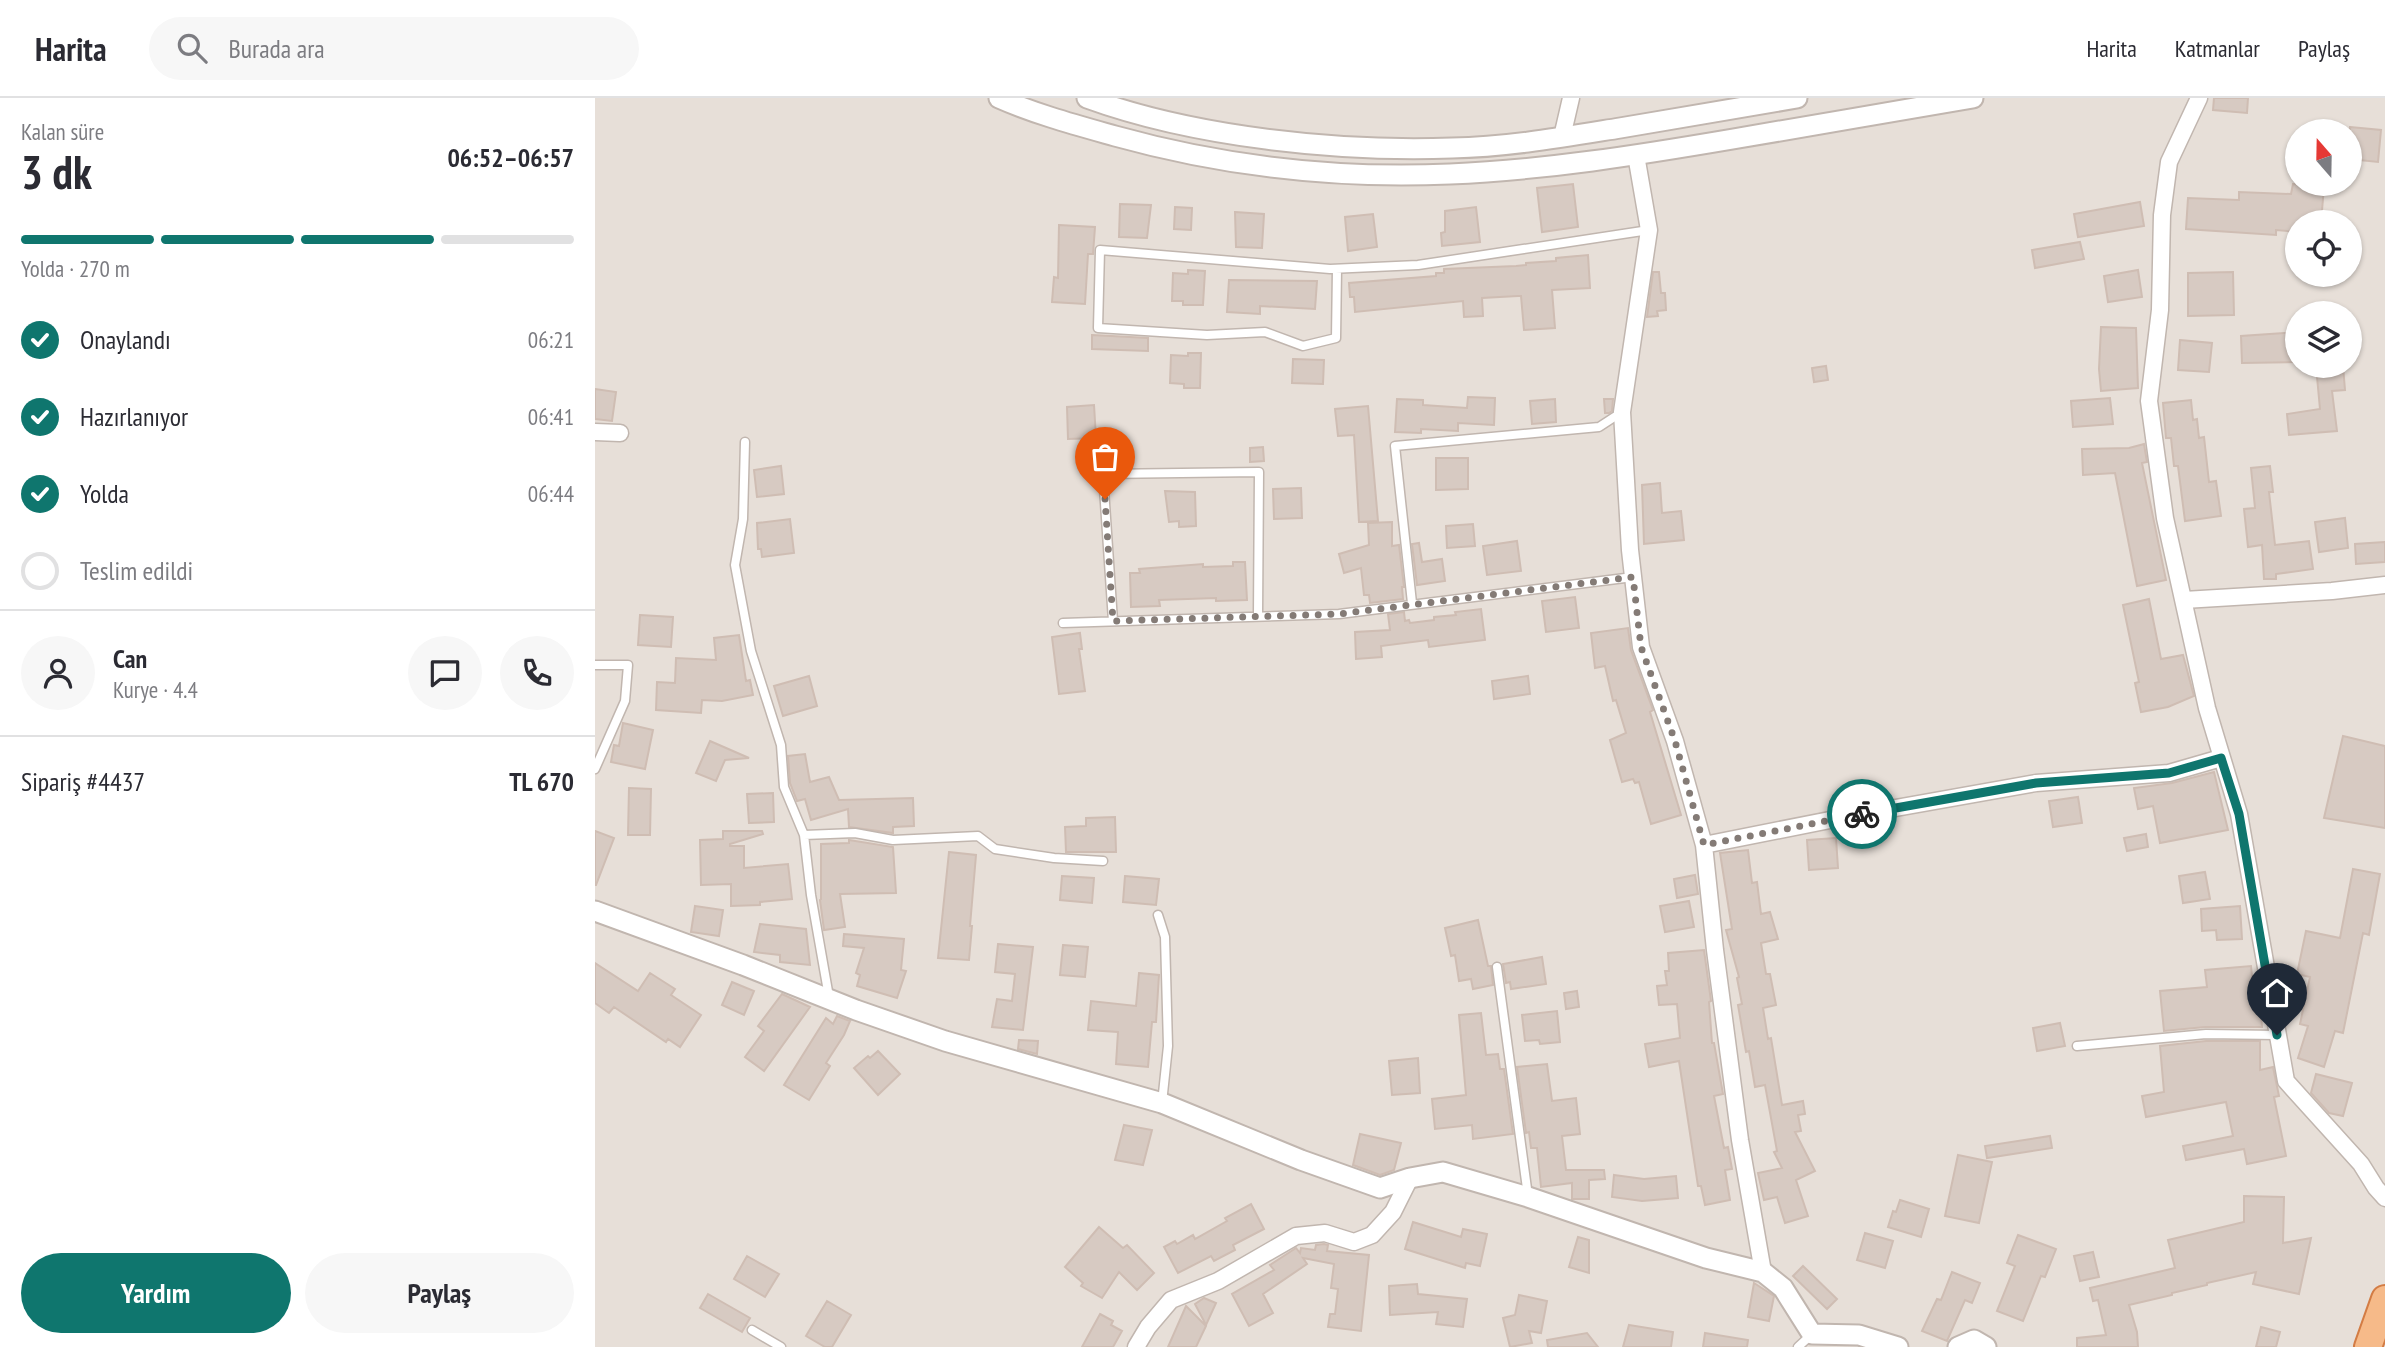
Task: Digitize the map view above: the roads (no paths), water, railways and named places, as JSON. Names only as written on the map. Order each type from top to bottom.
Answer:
[{"type":"highway","points":[[2368,1347],[2385,1299]]},
{"type":"street","points":[[999,98],[1097,131],[1149,145],[1230,161],[1299,170],[1378,175],[1514,170],[1636,155],[1973,98]]},
{"type":"street","points":[[1087,98],[1153,117],[1230,134],[1379,148],[1453,148],[1562,137],[1797,98]]},
{"type":"street","points":[[1562,137],[1571,98]]},
{"type":"street","points":[[2199,98],[2169,162],[2162,215],[2160,310],[2149,401],[2165,518],[2207,708],[2239,814],[2286,1080],[2361,1164],[2385,1198]]},
{"type":"street","points":[[1636,155],[1649,230],[1622,411],[1633,577],[1641,647],[1675,741],[1704,845],[1738,1127],[1763,1272]]},
{"type":"street","points":[[595,432],[620,433]]},
{"type":"street","points":[[2184,600],[2385,586]]},
{"type":"street","points":[[1704,845],[2036,783],[2169,773],[2221,758]]},
{"type":"street","points":[[595,911],[945,1041],[1162,1103],[1301,1160],[1380,1188],[1410,1178],[1443,1172],[1528,1196],[1706,1258],[1763,1272],[1783,1287],[1805,1340],[1859,1335],[1898,1347]]},
{"type":"street","points":[[1136,1347],[1147,1327],[1171,1300],[1218,1281],[1296,1236],[1325,1233],[1354,1242],[1372,1235],[1394,1212],[1410,1178]]},
{"type":"street","points":[[1958,1347],[1974,1340],[1986,1347]]},
{"type":"lane","points":[[1337,269],[1336,338],[1303,346],[1265,332],[1207,335],[1098,328],[1100,250],[1337,269],[1418,265],[1649,230]]},
{"type":"lane","points":[[1412,603],[1395,446],[1599,427],[1622,411]]},
{"type":"lane","points":[[745,442],[743,519],[735,565],[751,651],[781,745],[784,787],[804,835],[811,895],[829,999]]},
{"type":"lane","points":[[1113,621],[1103,474],[1259,472],[1258,615]]},
{"type":"lane","points":[[1063,623],[1339,614],[1633,577]]},
{"type":"lane","points":[[595,665],[628,665],[625,701],[595,769]]},
{"type":"lane","points":[[804,835],[855,833],[893,840],[978,836],[995,849],[1103,862]]},
{"type":"lane","points":[[1158,915],[1165,937],[1168,1046],[1162,1103]]},
{"type":"lane","points":[[1497,967],[1528,1196]]},
{"type":"lane","points":[[2077,1046],[2206,1034],[2277,1035]]},
{"type":"lane","points":[[752,1330],[781,1347]]}]
